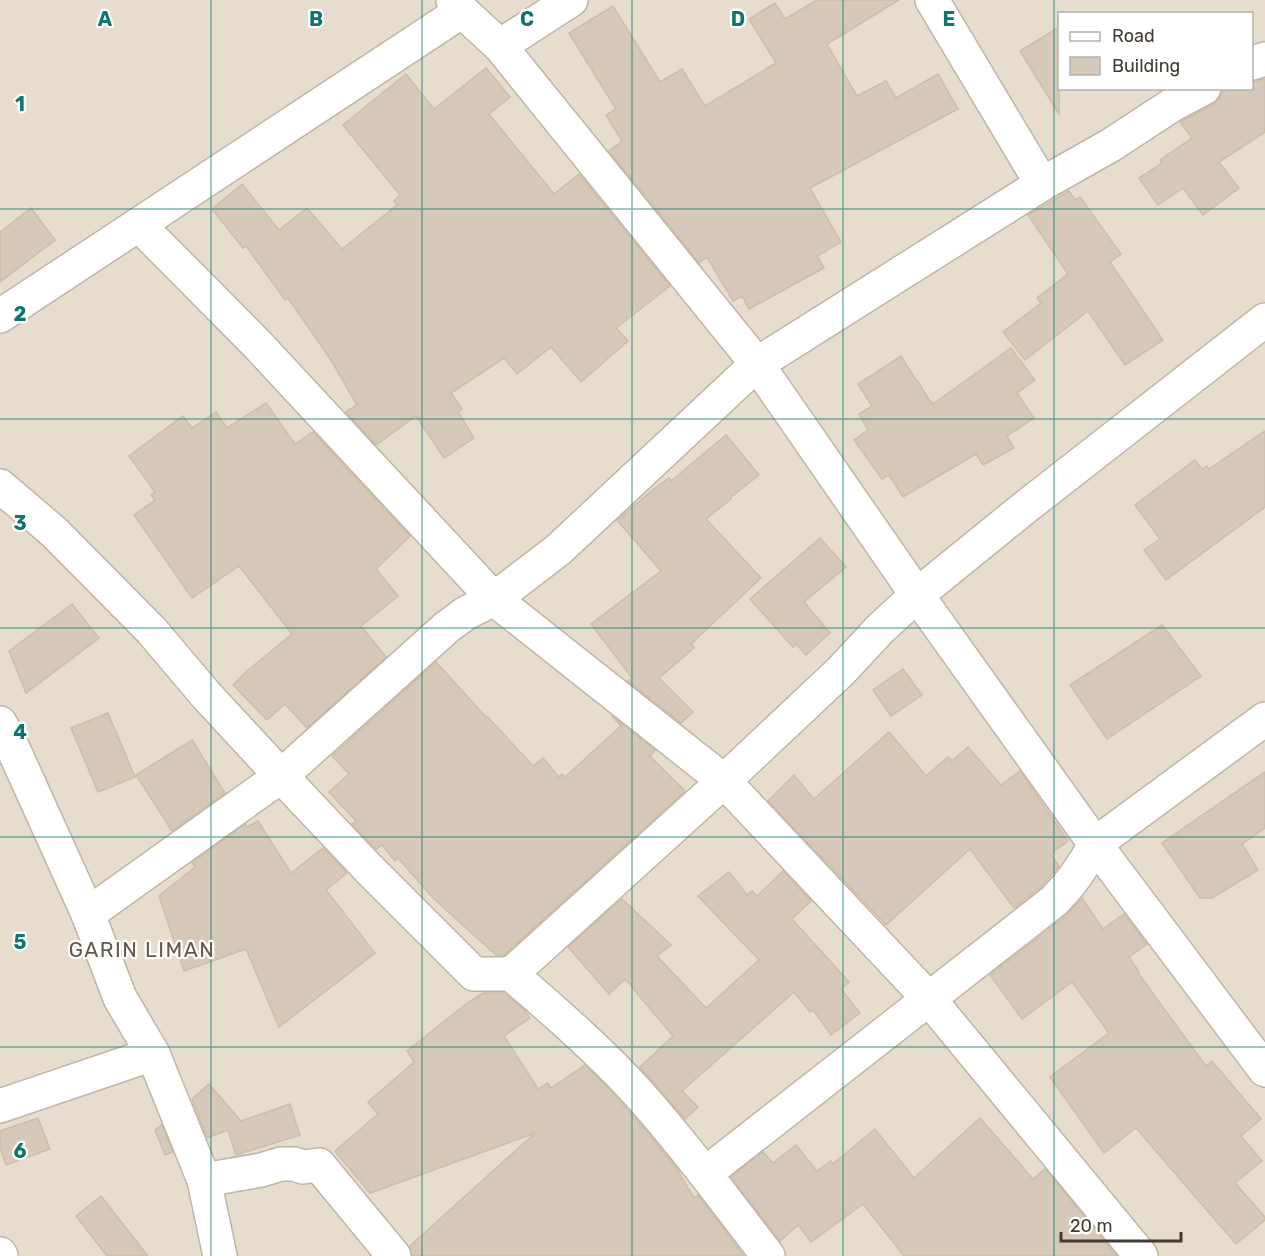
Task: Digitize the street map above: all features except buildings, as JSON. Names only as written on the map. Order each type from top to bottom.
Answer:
[{"type":"street","points":[[500,46],[571,0]]},
{"type":"street","points":[[932,0],[1042,184]]},
{"type":"street","points":[[0,316],[139,225],[457,5],[500,46],[757,364],[917,595],[1095,844],[1265,1070]]},
{"type":"street","points":[[88,914],[281,776],[447,627],[466,613],[494,600],[558,549],[757,364],[1042,184],[1111,146],[1172,105],[1200,90]]},
{"type":"street","points":[[139,225],[257,344],[494,600],[724,781],[929,999],[1141,1256]]},
{"type":"street","points":[[511,974],[724,781],[841,671],[880,629],[917,595],[1023,508],[1265,320]]},
{"type":"street","points":[[0,486],[54,532],[152,631],[206,695],[281,776],[474,974],[511,974],[573,1028],[638,1093],[706,1173],[768,1256]]},
{"type":"street","points":[[706,1173],[1054,901],[1085,864],[1095,844],[1265,719]]},
{"type":"street","points":[[0,723],[88,914],[120,998],[153,1054],[204,1180],[220,1256]]},
{"type":"street","points":[[0,1106],[153,1054]]},
{"type":"street","points":[[204,1180],[261,1170],[281,1164],[303,1167],[319,1165],[394,1256]]},
{"type":"shaded area","points":[[0,0],[1265,0],[1265,1256],[0,1256]]},
{"type":"district","name":"GARIN LIMAN","points":[[142,950]]}]
